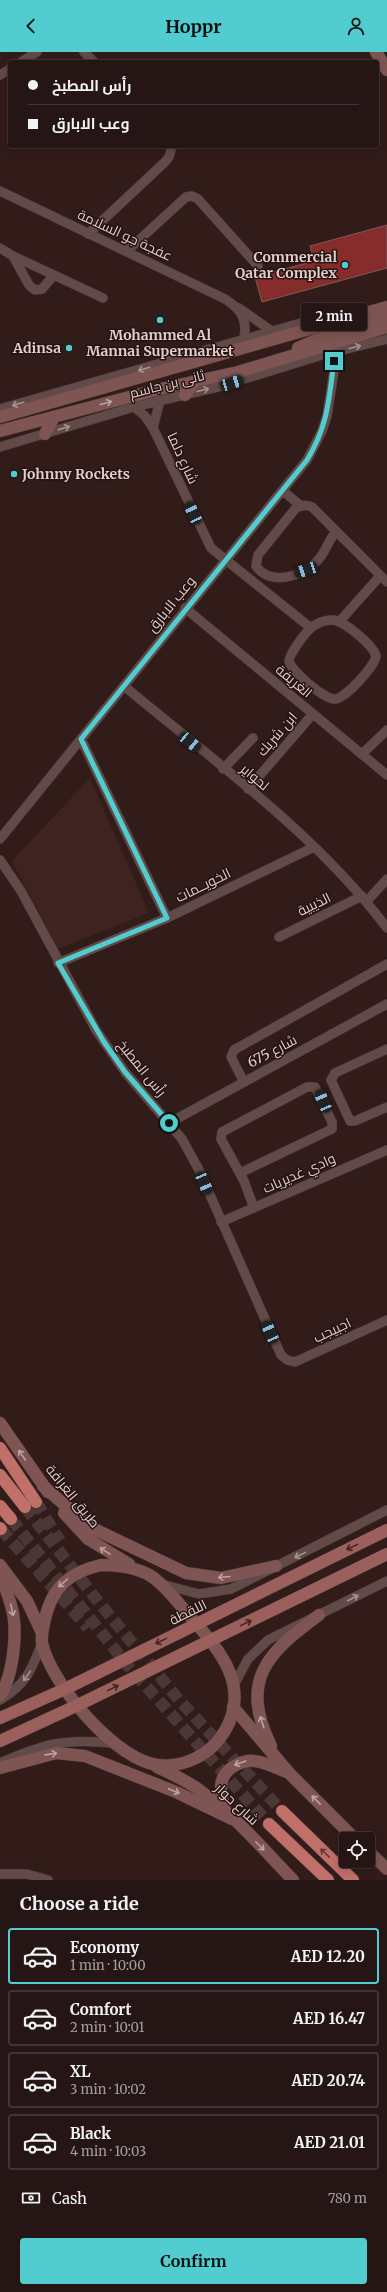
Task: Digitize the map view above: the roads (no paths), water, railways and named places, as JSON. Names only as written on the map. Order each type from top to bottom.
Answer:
[{"type":"highway","points":[[0,1448],[30,1505],[0,1475]]},
{"type":"highway","points":[[0,1506],[11,1519]]},
{"type":"highway","name":"شارع حوار","points":[[282,1811],[354,1880]]},
{"type":"highway","name":"شارع حوار","points":[[269,1824],[328,1880]]},
{"type":"main road","points":[[376,52],[387,70]]},
{"type":"main road","name":"ثانى بن جاسم","points":[[0,417],[387,307]]},
{"type":"main road","points":[[286,358],[295,350],[316,340],[387,319]]},
{"type":"main road","name":"ثانى بن جاسم","points":[[0,431],[195,381],[238,372],[387,327]]},
{"type":"main road","points":[[185,395],[195,381]]},
{"type":"main road","points":[[45,434],[54,417]]},
{"type":"main road","name":"طريق الغرافة","points":[[0,1423],[43,1486],[85,1537],[160,1584],[211,1640],[223,1659],[234,1685]]},
{"type":"main road","points":[[43,1486],[90,1527],[186,1573],[221,1578],[276,1566]]},
{"type":"main road","name":"اللقطة","points":[[0,1718],[65,1689],[387,1530]]},
{"type":"main road","points":[[0,1741],[78,1705],[387,1554]]},
{"type":"main road","points":[[0,1565],[27,1601],[51,1664],[65,1689],[112,1743],[130,1756],[150,1764],[166,1766],[182,1764],[206,1752],[221,1737],[229,1723],[233,1707],[234,1685]]},
{"type":"main road","points":[[42,1638],[51,1598],[59,1586],[71,1577],[84,1569],[101,1565],[138,1570]]},
{"type":"main road","points":[[0,1573],[12,1609],[14,1629],[10,1677],[0,1696]]},
{"type":"main road","points":[[277,1758],[267,1737],[257,1705],[257,1690],[261,1676],[267,1662],[278,1647],[319,1615]]},
{"type":"main road","points":[[233,1707],[290,1774],[348,1832]]},
{"type":"main road","points":[[0,1768],[40,1756],[56,1753],[85,1756],[229,1815]]},
{"type":"main road","points":[[229,1815],[220,1791],[221,1782],[226,1773],[233,1766],[243,1761],[253,1760],[290,1774]]},
{"type":"main road","name":"شارع حوار","points":[[150,1764],[183,1780],[202,1792],[229,1815],[293,1880]]},
{"type":"main road","points":[[375,1858],[387,1869]]},
{"type":"street","points":[[24,60],[37,52]]},
{"type":"street","points":[[84,52],[92,60]]},
{"type":"street","points":[[88,234],[165,162],[172,152],[172,148]]},
{"type":"street","points":[[0,202],[2,192]]},
{"type":"street","name":"عفجة جو السلامة","points":[[2,192],[225,299],[273,332]]},
{"type":"street","points":[[129,253],[136,241],[146,234],[186,197],[192,196],[198,199],[258,266]]},
{"type":"street","points":[[0,248],[54,276],[103,298]]},
{"type":"street","points":[[13,256],[29,285],[35,290],[42,289],[54,276]]},
{"type":"street","name":"عفجة جو السلامة","points":[[237,308],[246,327],[243,341]]},
{"type":"street","name":"ثانى بن جاسم","points":[[0,409],[243,341],[315,318],[333,317],[343,319]]},
{"type":"street","name":"ثانى بن جاسم","points":[[0,446],[134,407],[185,395],[322,355],[387,339]]},
{"type":"street","name":"وعب الابارق","points":[[0,839],[185,608],[307,460],[322,431],[330,401],[333,371],[337,352]]},
{"type":"street","points":[[322,355],[333,371]]},
{"type":"street","name":"شارع دلما","points":[[153,428],[160,400]]},
{"type":"street","name":"شارع دلما","points":[[134,407],[145,416],[153,428],[208,543],[226,560],[311,628]]},
{"type":"street","points":[[283,490],[300,506]]},
{"type":"street","points":[[336,532],[319,559],[311,567],[286,577],[270,577],[258,568],[256,558],[295,509],[300,506],[312,507],[384,579],[339,622]]},
{"type":"street","points":[[262,589],[270,577]]},
{"type":"street","name":"الغريفة","points":[[185,608],[312,715],[387,775]]},
{"type":"street","points":[[324,621],[339,622],[373,649],[376,656],[372,665],[345,695],[338,699],[326,697],[295,672],[290,664],[292,653],[311,628],[324,621]]},
{"type":"street","name":"لحواير","points":[[124,686],[248,789],[314,847],[364,899],[387,928]]},
{"type":"street","name":"ابن شريك","points":[[248,789],[312,715]]},
{"type":"street","points":[[362,754],[387,730]]},
{"type":"street","points":[[223,769],[253,738]]},
{"type":"street","points":[[81,739],[167,918]]},
{"type":"street","name":"الخويــمات","points":[[58,963],[167,918],[314,847]]},
{"type":"street","name":"رأس المطبخ","points":[[0,860],[21,891],[58,963],[104,1042],[125,1072],[182,1139],[199,1170],[276,1346],[281,1355],[287,1360]]},
{"type":"street","name":"الذيبية","points":[[279,937],[364,899],[387,879]]},
{"type":"street","points":[[244,1082],[231,1057],[234,1050],[386,963]]},
{"type":"street","name":"شارع 675","points":[[169,1123],[387,1004]]},
{"type":"street","points":[[387,1049],[335,1073],[331,1080],[350,1120],[355,1121],[387,1107]]},
{"type":"street","points":[[242,1177],[332,1129],[332,1122],[315,1087],[307,1087],[222,1132],[221,1139],[242,1177],[250,1185],[257,1207]]},
{"type":"street","name":"وادي غديريات","points":[[221,1222],[387,1150]]},
{"type":"street","name":"اجبيجب","points":[[287,1360],[295,1362],[303,1359],[387,1320]]},
{"type":"street","name":"اللقطة","points":[[160,1584],[199,1594],[231,1589],[387,1510]]},
{"type":"street","points":[[234,1685],[248,1659],[256,1649],[268,1640],[387,1581]]},
{"type":"street","points":[[0,1700],[20,1686],[30,1672],[42,1638]]},
{"type":"street","points":[[0,1763],[55,1742],[89,1740],[112,1743]]},
{"type":"street","points":[[0,1874],[27,1874],[48,1880]]},
{"type":"tunnel","points":[[36,1502],[60,1541]]},
{"type":"tunnel","points":[[25,1507],[93,1595],[179,1700],[282,1811]]},
{"type":"tunnel","points":[[11,1519],[128,1666],[269,1824]]},
{"type":"tunnel","points":[[1,1529],[88,1628]]},
{"type":"place","name":"Commercial Qatar Complex","points":[[345,265]]},
{"type":"place","name":"Mohammed Al Mannai Supermarket","points":[[160,320]]},
{"type":"place","name":"Adinsa","points":[[69,348]]},
{"type":"place","name":"Johnny Rockets","points":[[14,474]]}]
